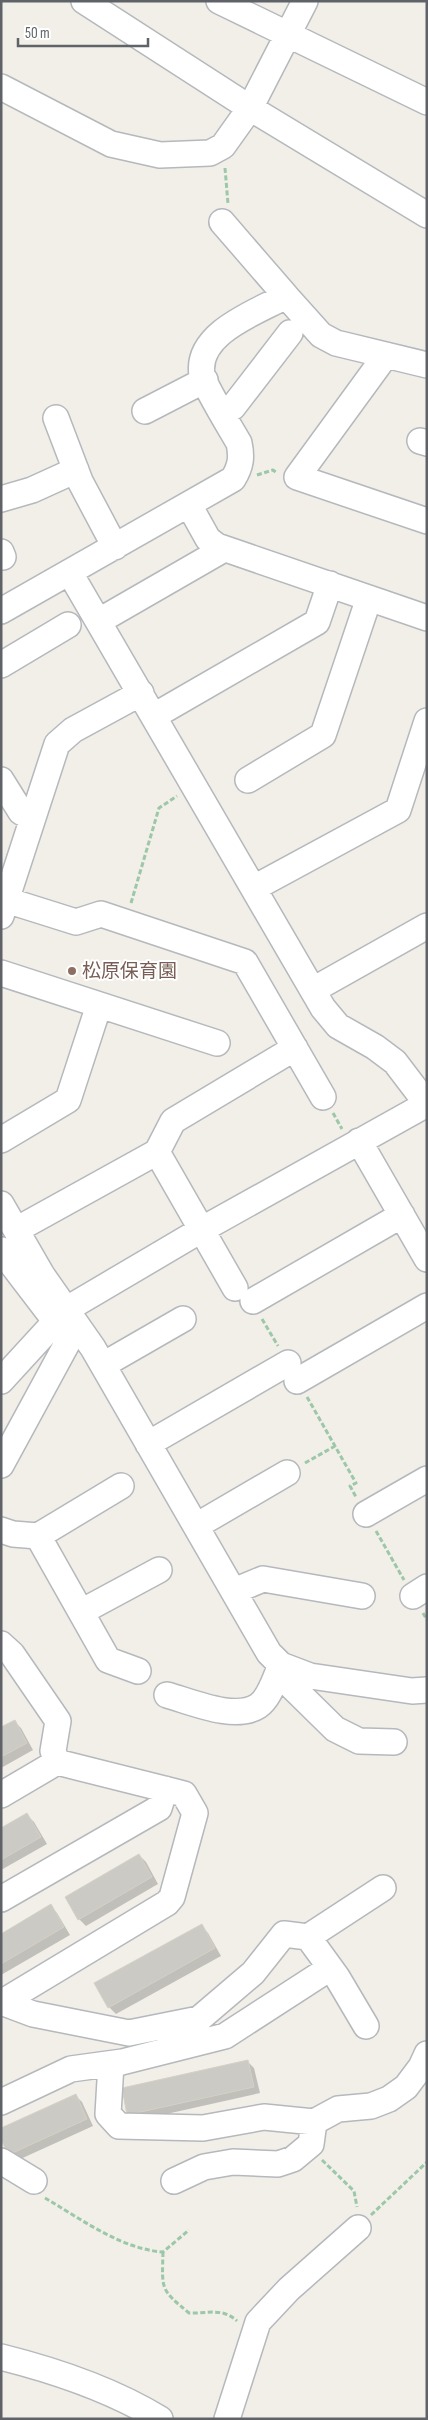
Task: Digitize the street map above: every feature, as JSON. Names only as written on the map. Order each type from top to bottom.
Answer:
[{"type":"street","points":[[84,1],[250,108],[427,216]]},
{"type":"street","points":[[220,1],[427,102]]},
{"type":"street","points":[[1,87],[111,144],[160,155],[210,153],[222,146],[250,108],[305,1]]},
{"type":"street","points":[[226,215],[286,296],[321,335],[336,343],[427,365]]},
{"type":"street","points":[[1,611],[233,479],[237,473],[242,454],[239,443],[202,376],[202,357],[211,342],[222,330],[286,296]]},
{"type":"street","points":[[223,413],[233,407],[290,333]]},
{"type":"street","points":[[386,355],[297,477],[427,521]]},
{"type":"street","points":[[145,411],[205,380]]},
{"type":"street","points":[[56,418],[80,481],[115,547]]},
{"type":"street","points":[[1,499],[32,490],[76,470]]},
{"type":"street","points":[[189,505],[208,539],[224,549],[427,618]]},
{"type":"street","points":[[98,621],[224,549]]},
{"type":"street","points":[[1,1381],[61,1316],[200,1230],[427,1104],[394,1062],[375,1047],[338,1026],[323,1008],[70,573]]},
{"type":"street","points":[[154,716],[317,622],[330,584]]},
{"type":"street","points":[[248,780],[323,735],[369,598]]},
{"type":"street","points":[[1,665],[68,625]]},
{"type":"street","points":[[141,693],[73,730],[57,744],[4,908],[76,922],[101,914],[245,962],[323,1097]]},
{"type":"street","points":[[254,888],[398,810],[427,720]]},
{"type":"street","points":[[1,780],[21,812],[33,818]]},
{"type":"street","points":[[313,990],[427,926]]},
{"type":"street","points":[[1,973],[217,1043]]},
{"type":"street","points":[[1,1140],[68,1100],[99,1005]]},
{"type":"street","points":[[16,1230],[157,1152],[173,1121],[295,1048]]},
{"type":"street","points":[[356,1143],[402,1215],[427,1259]]},
{"type":"street","points":[[157,1152],[200,1230],[244,1295],[402,1215]]},
{"type":"street","points":[[1,1204],[42,1275],[70,1338],[1,1465]]},
{"type":"street","points":[[1,1250],[61,1316],[102,1365],[279,1669],[335,1729],[359,1742],[394,1742]]},
{"type":"street","points":[[148,1444],[427,1306]]},
{"type":"street","points":[[102,1365],[183,1319]]},
{"type":"street","points":[[196,1526],[287,1473]]},
{"type":"street","points":[[366,1514],[427,1480]]},
{"type":"street","points":[[1,1530],[13,1534],[38,1536],[121,1486]]},
{"type":"street","points":[[38,1536],[108,1660],[138,1670]]},
{"type":"street","points":[[81,1612],[159,1570]]},
{"type":"street","points":[[234,1591],[263,1579],[362,1596]]},
{"type":"street","points":[[1,1644],[12,1654],[58,1721],[53,1751],[57,1762]]},
{"type":"street","points":[[279,1669],[310,1676],[412,1691],[427,1690]]},
{"type":"street","points":[[168,1695],[233,1713],[258,1706],[270,1691],[279,1669]]},
{"type":"street","points":[[1,1795],[57,1762],[184,1794],[195,1813],[172,1897],[167,1903],[1,2002]]},
{"type":"street","points":[[1,1899],[159,1808],[165,1789]]},
{"type":"street","points":[[1,2002],[32,2014],[129,2033],[199,2019],[253,1973],[284,1934],[308,1937],[383,1888]]},
{"type":"street","points":[[308,1937],[330,1968],[366,2026]]},
{"type":"street","points":[[1,2102],[71,2069],[111,2064],[225,2036],[330,1968]]},
{"type":"street","points":[[174,2181],[204,2167],[234,2162],[278,2164],[293,2159],[313,2133],[338,2109],[371,2106],[389,2098],[406,2087],[421,2067],[427,2054]]},
{"type":"street","points":[[111,2064],[108,2114],[119,2126],[203,2128],[264,2118],[313,2133]]},
{"type":"street","points":[[1,2162],[34,2181]]},
{"type":"street","points":[[227,2419],[258,2322],[289,2289],[358,2228]]},
{"type":"street","points":[[1,2357],[52,2370],[133,2402],[160,2419]]},
{"type":"path","points":[[222,146],[226,215]]},
{"type":"path","points":[[237,473],[245,479],[273,470],[288,478],[297,477]]},
{"type":"path","points":[[125,922],[159,808]]},
{"type":"path","points":[[323,1097],[356,1143]]},
{"type":"path","points":[[244,1295],[293,1372],[356,1483],[350,1486],[366,1514],[420,1592],[427,1620]]},
{"type":"path","points":[[287,1473],[335,1446]]},
{"type":"path","points":[[313,2133],[315,2152],[332,2171],[354,2190],[358,2207],[358,2228]]},
{"type":"path","points":[[358,2228],[427,2162]]},
{"type":"path","points":[[34,2181],[41,2196],[100,2230],[131,2245],[163,2252]]},
{"type":"path","points":[[189,2230],[163,2252],[162,2285],[166,2294],[189,2313],[219,2311],[231,2315],[254,2336]]},
{"type":"building","points":[[15,1720],[27,1743],[1,1757],[1,1727]]},
{"type":"building","points":[[27,1813],[41,1837],[1,1860],[1,1828]]},
{"type":"building","points":[[139,1854],[152,1877],[78,1920],[65,1897]]},
{"type":"building","points":[[51,1904],[64,1927],[1,1964],[1,1934]]},
{"type":"building","points":[[202,1924],[215,1948],[108,2008],[94,1983]]},
{"type":"building","points":[[248,2060],[254,2087],[127,2115],[122,2088]]},
{"type":"building","points":[[76,2094],[87,2119],[8,2155],[1,2139],[1,2128]]},
{"type":"place","name":"松原保育園","points":[[72,971]]}]
